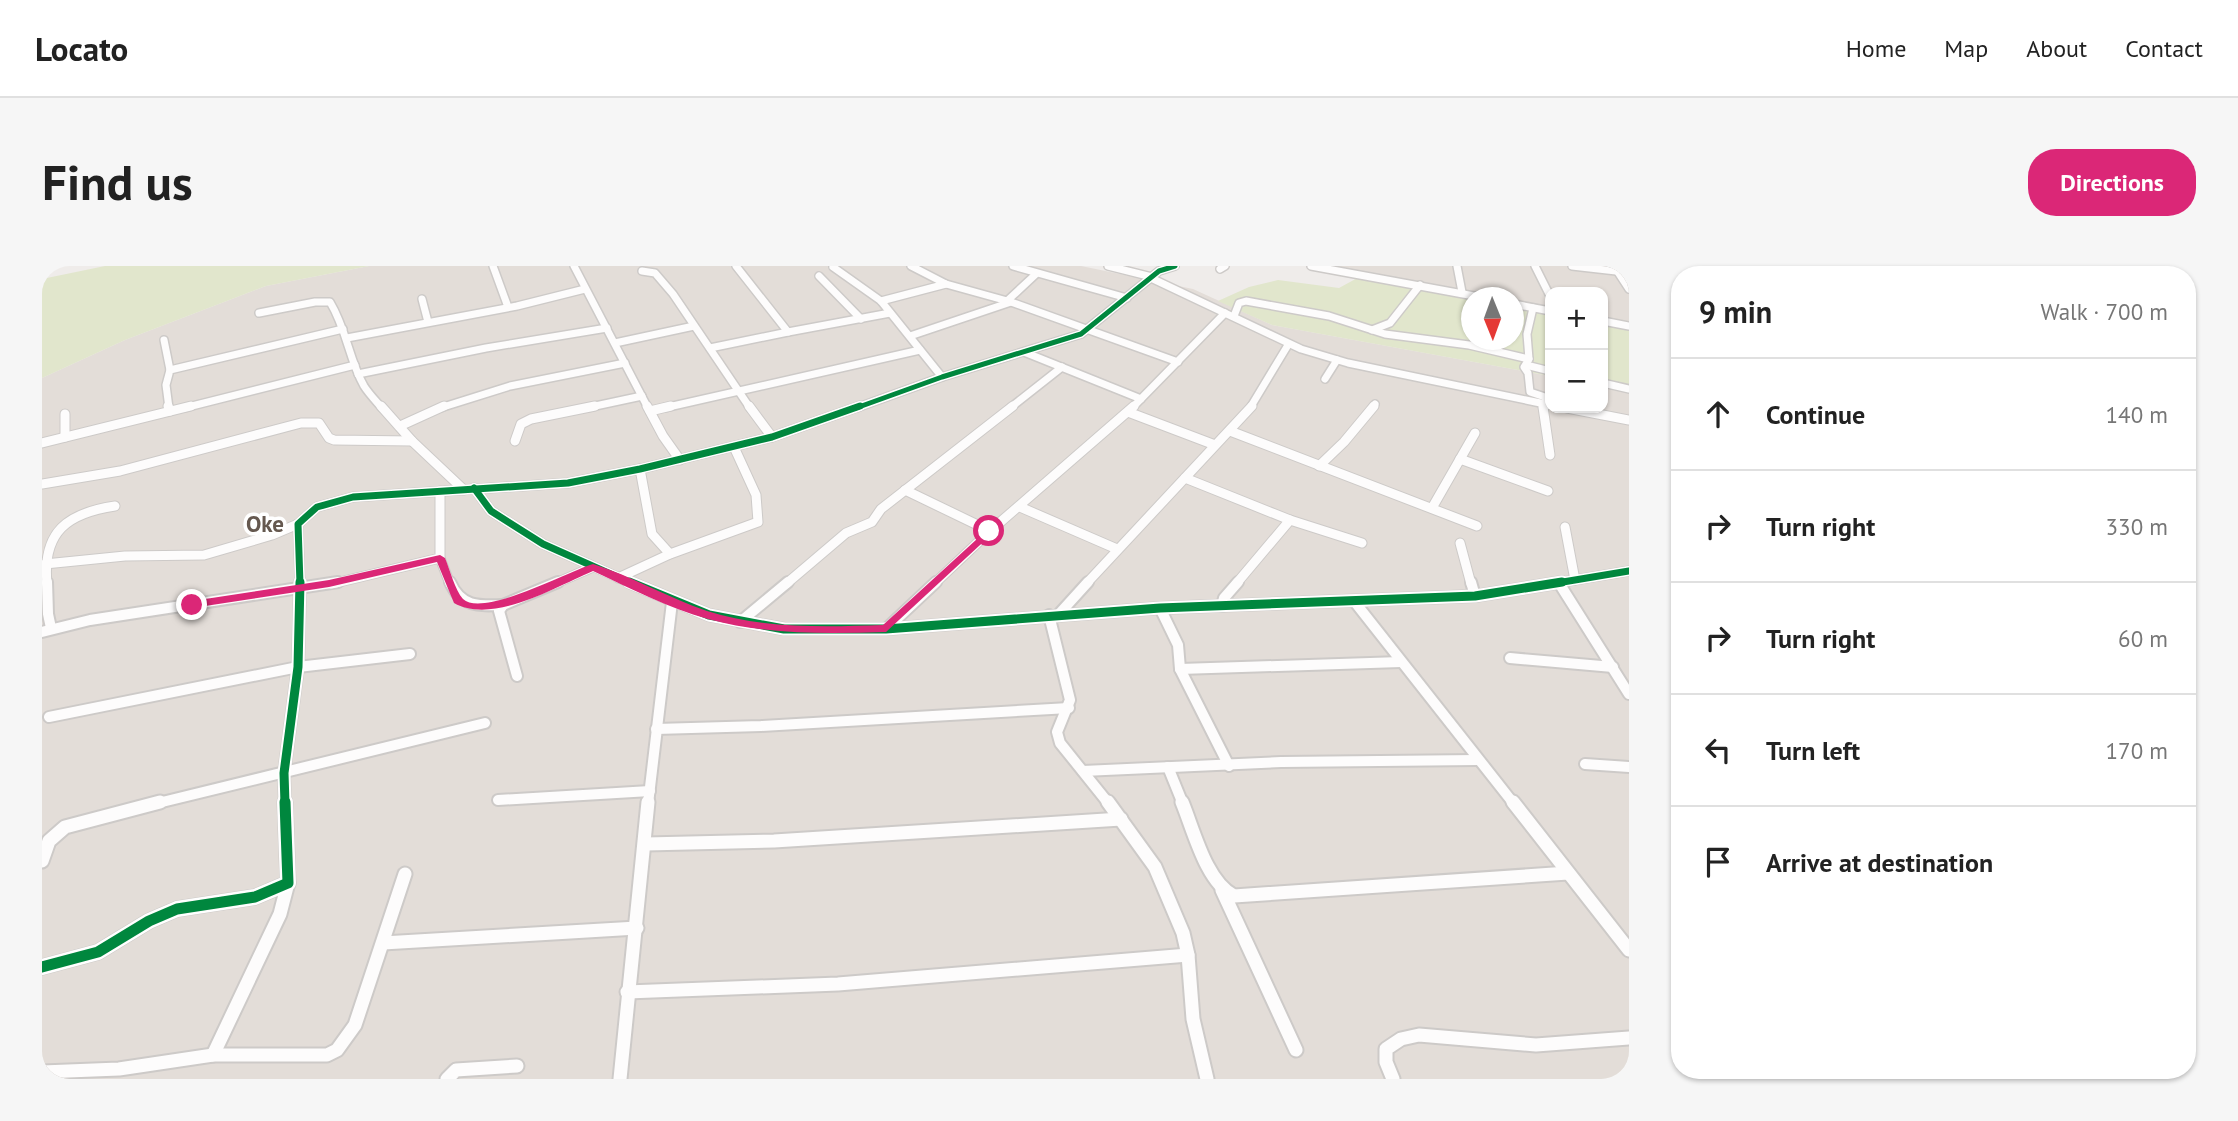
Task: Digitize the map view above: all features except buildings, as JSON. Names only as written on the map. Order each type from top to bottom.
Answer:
[{"type":"street","points":[[493,266],[508,307]]},
{"type":"street","points":[[574,266],[650,411],[680,460]]},
{"type":"street","points":[[736,266],[788,332]]},
{"type":"street","points":[[911,266],[946,284],[1009,302],[1178,362]]},
{"type":"street","points":[[1013,266],[1127,299]]},
{"type":"street","points":[[1108,266],[1151,277],[1288,345],[1338,360],[1545,404]]},
{"type":"street","points":[[1154,266],[1165,270]]},
{"type":"street","points":[[45,564],[125,556],[204,555],[272,535],[298,524],[317,507],[334,501],[568,483],[680,460],[772,437],[942,377],[1088,330],[1151,277],[1175,266]]},
{"type":"street","points":[[1311,266],[1461,292]]},
{"type":"street","points":[[1457,266],[1461,287]]},
{"type":"street","points":[[1535,266],[1546,287]]},
{"type":"street","points":[[1572,266],[1615,269],[1629,288]]},
{"type":"street","points":[[833,267],[881,301],[942,377]]},
{"type":"street","points":[[642,271],[659,277],[772,437]]},
{"type":"street","points":[[910,336],[1009,302],[1036,274]]},
{"type":"street","points":[[819,276],[861,319]]},
{"type":"street","points":[[881,301],[946,284]]},
{"type":"street","points":[[1371,330],[1390,323],[1420,285]]},
{"type":"street","points":[[347,338],[508,307],[585,289]]},
{"type":"street","points":[[422,299],[428,322]]},
{"type":"street","points":[[259,313],[326,301],[334,307],[365,388],[412,441],[491,511],[544,544],[593,567],[672,602],[740,622],[794,629],[886,629],[1160,608],[1475,596],[1629,571]]},
{"type":"street","points":[[1234,316],[1239,303],[1245,301],[1329,316],[1371,330],[1469,345],[1545,369]]},
{"type":"street","points":[[1524,306],[1545,310]]},
{"type":"street","points":[[1533,308],[1527,334],[1528,362],[1524,367],[1528,373],[1530,392],[1545,397]]},
{"type":"street","points":[[710,348],[890,313]]},
{"type":"street","points":[[886,629],[989,531],[1128,412],[1225,313]]},
{"type":"street","points":[[1608,322],[1629,326]]},
{"type":"street","points":[[615,343],[694,326]]},
{"type":"street","points":[[358,374],[486,348],[607,328]]},
{"type":"street","points":[[170,370],[343,329]]},
{"type":"street","points":[[164,340],[170,370],[166,377],[165,393],[170,411]]},
{"type":"street","points":[[1054,615],[1249,410],[1288,345]]},
{"type":"street","points":[[650,411],[920,350]]},
{"type":"street","points":[[1024,352],[1141,399]]},
{"type":"street","points":[[1325,379],[1338,360]]},
{"type":"street","points":[[400,426],[427,412],[486,393],[625,363]]},
{"type":"street","points":[[42,443],[355,365]]},
{"type":"street","points":[[740,622],[846,533],[872,523],[881,509],[1062,367]]},
{"type":"street","points":[[1608,384],[1629,389]]},
{"type":"street","points":[[515,442],[521,424],[531,419],[642,396]]},
{"type":"street","points":[[1319,466],[1344,442],[1375,404]]},
{"type":"street","points":[[1545,407],[1550,455]]},
{"type":"street","points":[[1128,412],[1214,445]]},
{"type":"street","points":[[1593,413],[1629,420]]},
{"type":"street","points":[[65,414],[65,437]]},
{"type":"street","points":[[42,484],[120,471],[301,423],[321,422],[334,440],[412,441]]},
{"type":"street","points":[[1230,431],[1477,526]]},
{"type":"street","points":[[1432,508],[1475,433]]},
{"type":"street","points":[[618,578],[670,554],[758,522],[759,515],[750,481],[734,447]]},
{"type":"street","points":[[1460,459],[1548,491]]},
{"type":"street","points":[[640,469],[652,534],[670,554]]},
{"type":"street","points":[[1185,478],[1290,520],[1362,543]]},
{"type":"street","points":[[905,490],[989,531]]},
{"type":"street","points":[[440,492],[440,558],[458,600],[474,606],[503,605],[593,567]]},
{"type":"street","points":[[115,506],[93,509],[70,517],[46,543],[46,630],[387,572],[440,558]]},
{"type":"street","points":[[1020,506],[1117,549]]},
{"type":"street","points":[[1222,606],[1224,598],[1290,520]]},
{"type":"street","points":[[213,1055],[286,900],[288,883],[284,773],[298,667],[298,524]]},
{"type":"street","points":[[1565,527],[1575,580]]},
{"type":"street","points":[[1460,543],[1475,596]]},
{"type":"street","points":[[1559,583],[1629,694]]},
{"type":"street","points":[[1354,601],[1629,950]]},
{"type":"street","points":[[620,1079],[627,992],[637,928],[656,729],[672,602]]},
{"type":"street","points":[[503,605],[499,611],[517,676]]},
{"type":"street","points":[[1160,608],[1180,649],[1180,669],[1229,766]]},
{"type":"street","points":[[1054,615],[1070,700],[1057,732],[1060,743],[1121,819],[1154,867],[1183,933],[1188,956],[1193,1019],[1207,1079]]},
{"type":"street","points":[[49,717],[298,667],[410,654]]},
{"type":"street","points":[[1510,658],[1613,667]]},
{"type":"street","points":[[1180,669],[1401,662]]},
{"type":"street","points":[[656,729],[761,726],[1069,708]]},
{"type":"street","points":[[42,861],[47,842],[55,832],[65,827],[250,779],[485,723]]},
{"type":"street","points":[[1083,771],[1280,762],[1478,760]]},
{"type":"street","points":[[1586,764],[1629,767]]},
{"type":"street","points":[[1168,767],[1212,875],[1222,890],[1296,1050]]},
{"type":"street","points":[[498,800],[650,791]]},
{"type":"street","points":[[646,844],[774,841],[1121,819]]},
{"type":"street","points":[[1222,890],[1234,896],[1568,873]]},
{"type":"street","points":[[42,1072],[120,1069],[213,1055],[327,1055],[337,1050],[355,1025],[405,874]]},
{"type":"street","points":[[42,967],[98,952],[149,921],[177,909],[255,897],[288,883]]},
{"type":"street","points":[[383,943],[637,928]]},
{"type":"street","points":[[627,992],[750,990],[829,985],[1188,956]]},
{"type":"street","points":[[1393,1079],[1386,1062],[1386,1049],[1401,1039],[1419,1035],[1459,1036],[1536,1045],[1629,1038]]},
{"type":"street","points":[[447,1079],[456,1070],[517,1066]]},
{"type":"shaded area","points":[[369,266],[1081,266],[1193,289],[1272,325],[1545,375],[1545,413],[1608,413],[1608,387],[1629,391],[1629,1079],[42,1079],[42,378],[125,340],[266,286]]},
{"type":"shaded area","points":[[1312,266],[1629,266],[1629,327],[1608,323],[1608,287],[1545,287],[1545,311],[1524,307],[1524,287],[1461,287],[1461,294]]},
{"type":"green space","points":[[105,266],[369,266],[266,286],[125,340],[42,378],[42,279]]},
{"type":"green space","points":[[1361,276],[1461,296],[1461,350],[1524,350],[1524,307],[1545,311],[1545,375],[1272,325],[1218,301],[1249,287],[1278,280],[1339,288]]},
{"type":"green space","points":[[1608,323],[1629,327],[1629,391],[1608,387]]},
{"type":"cycle path","points":[[42,967],[98,952],[149,921],[177,909],[255,897],[288,883],[284,773],[298,667],[298,524],[317,507],[353,497],[568,483],[640,469],[772,437],[942,377],[1081,334],[1159,271],[1175,266]]},
{"type":"cycle path","points":[[474,488],[491,511],[543,544],[593,567],[709,615],[784,629],[886,629],[1160,608],[1475,596],[1629,571]]},
{"type":"district","name":"Oke","points":[[265,523]]},
{"type":"route","points":[[192,605],[329,584],[399,570],[440,558],[458,600],[467,606],[503,605],[593,567],[672,602],[740,622],[784,629],[886,629],[989,531]]}]
